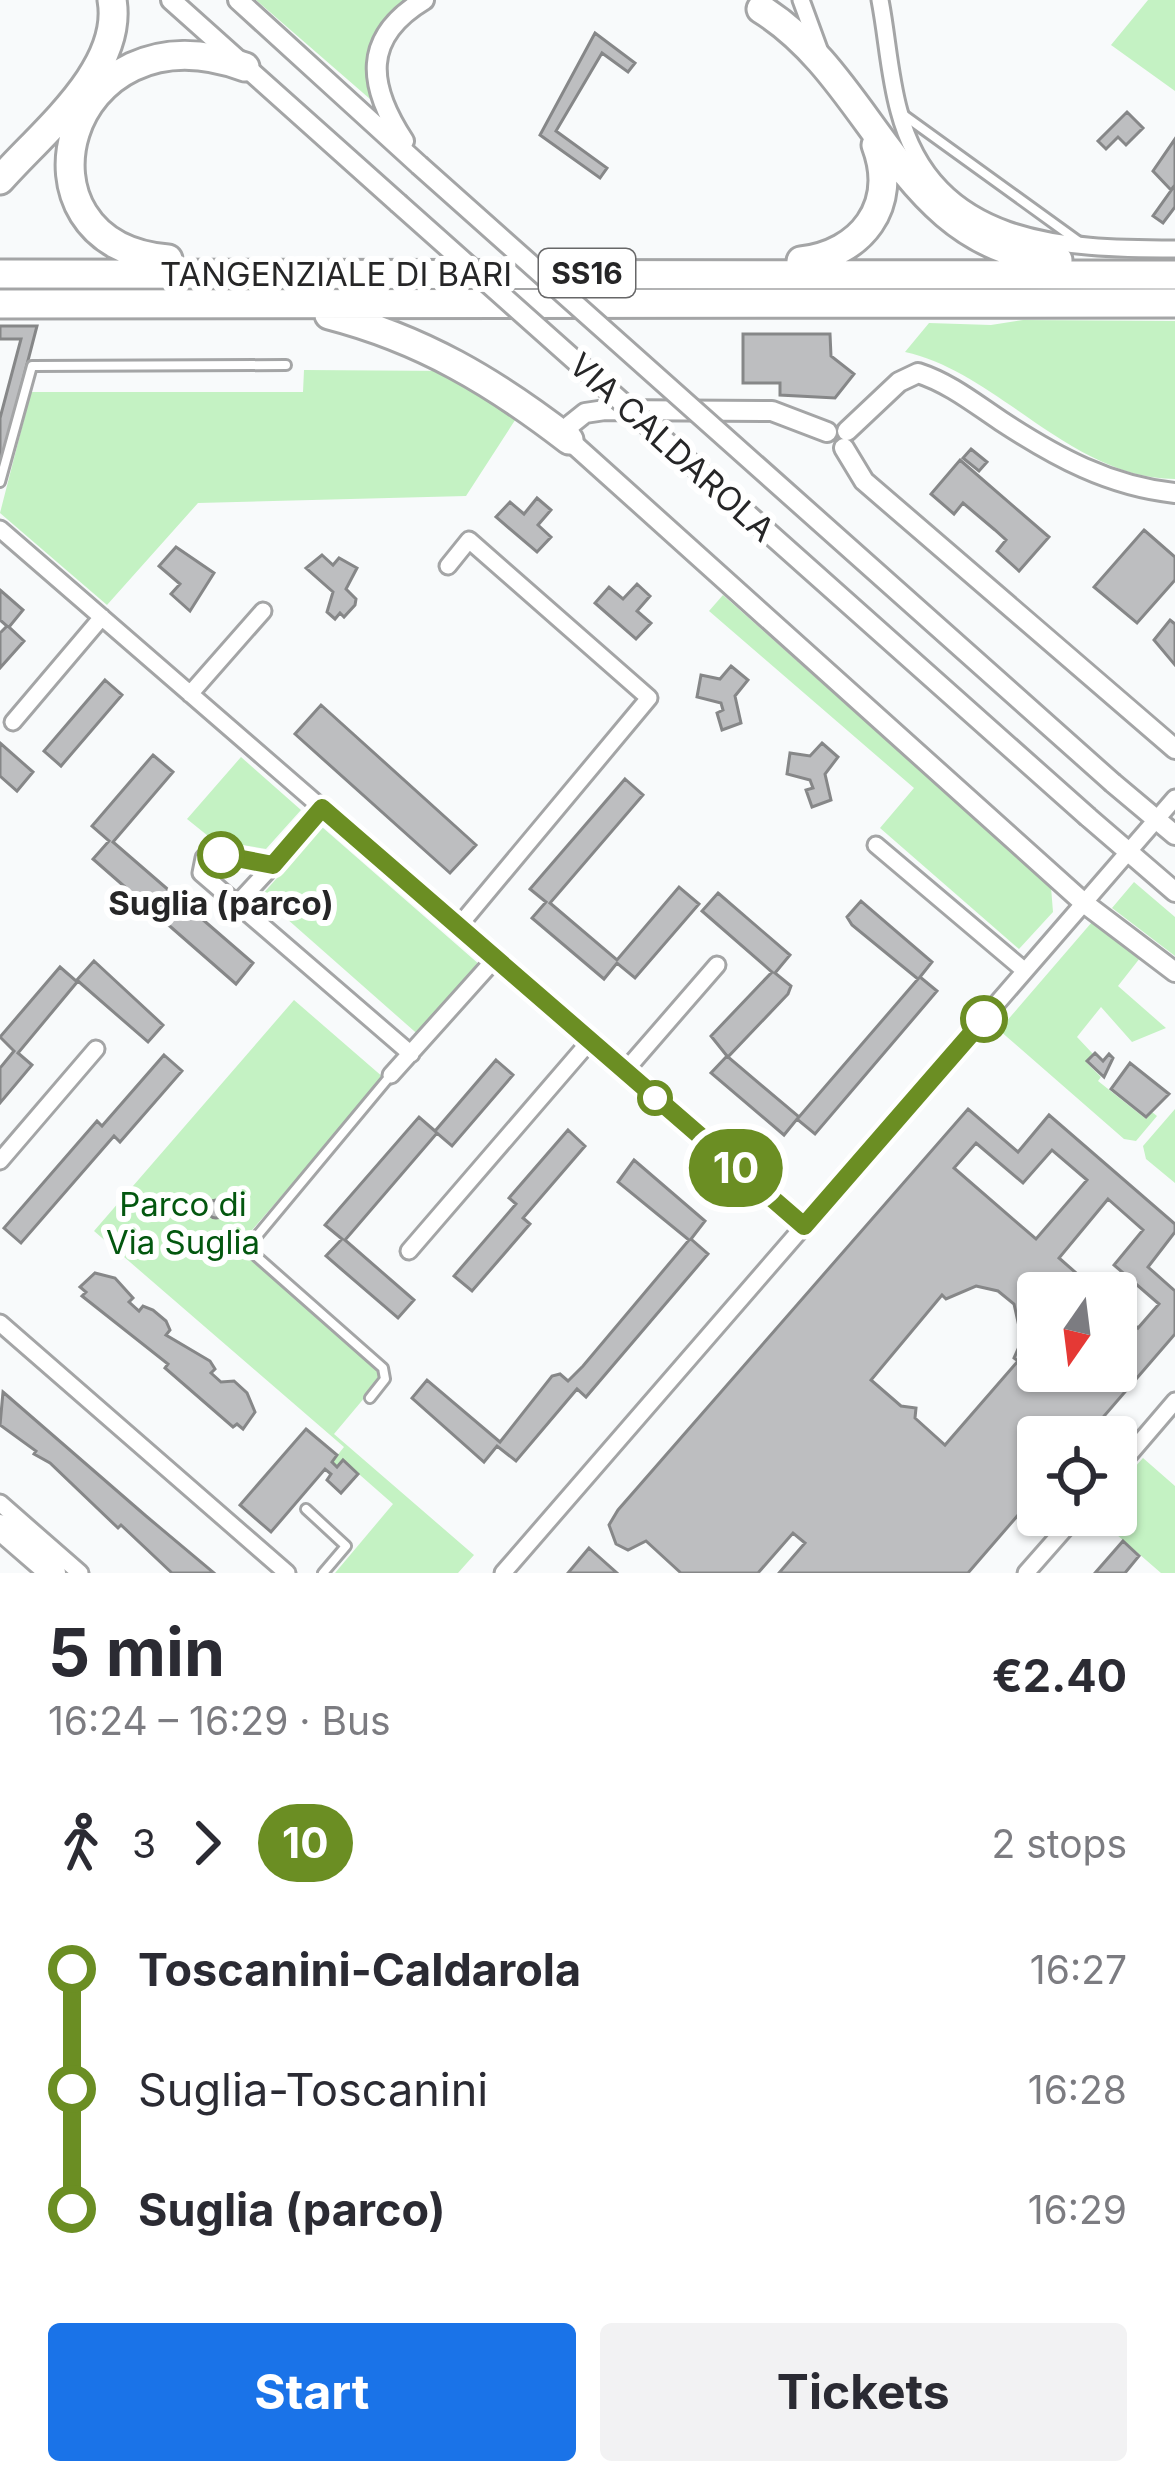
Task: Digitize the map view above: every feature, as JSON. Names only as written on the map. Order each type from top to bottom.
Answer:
[{"type":"highway","points":[[0,180],[100,63],[111,36],[112,0]]},
{"type":"highway","points":[[758,3],[827,68],[870,130],[938,212],[983,240],[1023,256],[1173,285]]},
{"type":"highway","name":"SS16","points":[[244,67],[197,51],[162,52],[131,59],[104,76],[79,104],[68,128],[66,182],[77,209],[96,233],[133,256],[280,274]]},
{"type":"highway","points":[[701,272],[724,261],[829,258],[851,245],[868,229],[882,199],[880,155],[870,130]]},
{"type":"highway","name":"TANGENZIALE DI BARI","points":[[0,274],[701,272],[1173,285]]},
{"type":"highway","name":"TANGENZIALE DI BARI","points":[[0,304],[291,304],[1173,285]]},
{"type":"highway","name":"SS16","points":[[291,304],[394,332],[460,364],[569,440]]},
{"type":"main road","points":[[1,1511],[56,1568]]},
{"type":"street","name":"VIA CALDAROLA","points":[[172,0],[1175,892]]},
{"type":"street","name":"VIA CALDAROLA","points":[[238,0],[1175,836]]},
{"type":"street","points":[[419,165],[380,103],[376,79],[378,52],[390,28],[424,0]]},
{"type":"street","points":[[801,0],[827,68]]},
{"type":"street","points":[[880,0],[899,112],[929,172],[974,212],[1044,244],[1088,249],[1173,285]]},
{"type":"street","points":[[840,437],[899,382],[918,374],[940,380],[1039,446],[1106,480],[1175,493]]},
{"type":"street","points":[[590,460],[584,434],[604,410]]},
{"type":"street","points":[[569,440],[570,425],[585,413],[604,410],[772,410],[840,437],[864,481],[1175,749]]},
{"type":"street","name":"VIA CALDAROLA","points":[[569,440],[1084,903],[1175,972]]},
{"type":"street","points":[[0,529],[804,1226]]},
{"type":"street","points":[[448,566],[469,540],[649,698],[458,927]]},
{"type":"street","points":[[190,694],[263,611]]},
{"type":"street","points":[[13,722],[102,617]]},
{"type":"street","points":[[503,1573],[1175,798]]},
{"type":"street","points":[[236,905],[322,808]]},
{"type":"street","points":[[876,845],[1025,970]]},
{"type":"street","points":[[273,865],[221,855],[204,858],[201,873],[411,1054]]},
{"type":"street","points":[[391,1075],[495,959]]},
{"type":"street","points":[[625,1071],[717,965]]},
{"type":"street","points":[[409,1251],[590,1041]]},
{"type":"street","points":[[0,1161],[97,1049]]},
{"type":"street","points":[[0,1324],[287,1573]]},
{"type":"street","points":[[1137,1445],[1175,1401]]},
{"type":"street","points":[[1026,1573],[1059,1536]]},
{"type":"street","points":[[56,1568],[80,1573]]},
{"type":"lane","points":[[899,112],[1088,249]]},
{"type":"lane","points":[[0,482],[32,366],[286,365]]},
{"type":"lane","points":[[370,1398],[385,1379],[383,1368],[247,1248],[391,1075]]},
{"type":"lane","points":[[306,1509],[346,1546],[322,1573]]},
{"type":"green space","points":[[256,0],[404,0],[379,32],[370,99]]},
{"type":"green space","points":[[1148,0],[1175,0],[1175,91],[1111,45]]},
{"type":"green space","points":[[1023,320],[1175,321],[1175,479],[1137,474],[1102,462],[972,380],[905,352],[929,323],[991,325]]},
{"type":"green space","points":[[304,370],[450,371],[519,414],[466,496],[198,503],[107,605],[0,513],[31,392],[303,392]]},
{"type":"green space","points":[[723,595],[1051,887],[1053,912],[1019,949],[880,828],[914,788],[709,611]]},
{"type":"green space","points":[[241,757],[301,810],[266,849],[213,840],[187,819]]},
{"type":"green space","points":[[322,827],[480,965],[422,1038],[261,896]]},
{"type":"green space","points":[[1134,882],[1175,917],[1175,956],[1112,908]]},
{"type":"green space","points":[[1092,922],[1140,958],[1118,986],[1166,1028],[1132,1042],[1101,1007],[1077,1037],[1093,1054],[1086,1062],[1101,1077],[1098,1081],[1146,1119],[1152,1112],[1157,1116],[1136,1141],[1124,1139],[999,1030]]},
{"type":"green space","name":"Parco di Via Suglia","points":[[294,1000],[384,1078],[246,1237],[244,1250],[380,1370],[381,1378],[334,1434],[474,1555],[458,1573],[335,1573],[393,1504],[344,1461],[337,1467],[332,1462],[344,1447],[94,1231]]},
{"type":"green space","points":[[1175,1109],[1175,1183],[1146,1159],[1143,1146]]},
{"type":"green space","points":[[1143,1458],[1175,1486],[1175,1573],[1161,1573],[1118,1536],[1137,1536],[1137,1465]]},
{"type":"building","points":[[595,33],[635,63],[628,72],[602,53],[556,131],[607,168],[600,178],[540,135]]},
{"type":"building","points":[[1127,112],[1143,128],[1126,145],[1118,137],[1106,149],[1098,141]]},
{"type":"building","points":[[1175,139],[1175,185],[1171,190],[1153,171]]},
{"type":"building","points":[[1175,185],[1175,207],[1163,223],[1153,216]]},
{"type":"building","points":[[0,326],[37,326],[0,468],[0,418],[21,339],[0,339]]},
{"type":"building","points":[[743,334],[830,334],[831,356],[854,374],[835,398],[780,395],[780,383],[743,383]]},
{"type":"building","points":[[971,449],[987,462],[979,471],[963,458]]},
{"type":"building","points":[[960,460],[1049,537],[1019,571],[997,551],[1006,540],[995,530],[963,503],[954,514],[931,494]]},
{"type":"building","points":[[537,498],[551,510],[538,525],[551,537],[537,552],[496,517],[510,502],[524,514]]},
{"type":"building","points":[[1144,530],[1175,557],[1175,580],[1137,623],[1094,587]]},
{"type":"building","points":[[176,547],[214,573],[190,611],[171,594],[180,584],[159,566]]},
{"type":"building","points":[[322,555],[333,565],[339,558],[357,568],[346,589],[356,599],[355,605],[344,617],[340,613],[335,619],[327,612],[333,592],[306,568]]},
{"type":"building","points":[[637,584],[650,596],[637,611],[651,623],[636,639],[595,603],[609,587],[623,599]]},
{"type":"building","points":[[0,590],[23,610],[9,627],[24,641],[0,668],[0,633],[7,626],[0,620]]},
{"type":"building","points":[[1170,620],[1175,624],[1175,665],[1154,640]]},
{"type":"building","points":[[731,666],[748,680],[735,696],[741,723],[722,730],[717,713],[723,710],[721,703],[697,697],[701,675],[720,679]]},
{"type":"building","points":[[105,680],[122,695],[61,766],[44,751]]},
{"type":"building","points":[[321,705],[476,845],[450,873],[295,734]]},
{"type":"building","points":[[0,743],[33,772],[17,791],[0,776]]},
{"type":"building","points":[[822,743],[838,757],[825,774],[831,800],[812,807],[806,790],[813,788],[810,780],[787,774],[790,753],[810,756]]},
{"type":"building","points":[[153,755],[173,772],[113,842],[253,963],[236,984],[93,859],[109,841],[92,826]]},
{"type":"building","points":[[625,779],[643,795],[550,903],[617,960],[679,887],[699,904],[635,978],[617,963],[604,979],[532,918],[546,902],[530,889]]},
{"type":"building","points":[[718,893],[790,955],[775,973],[791,986],[788,994],[728,1057],[799,1117],[918,979],[847,917],[861,901],[932,962],[920,977],[937,991],[815,1134],[797,1119],[784,1135],[711,1073],[727,1056],[711,1036],[772,972],[702,911]]},
{"type":"building","points":[[94,961],[163,1025],[148,1042],[78,981],[18,1053],[32,1065],[0,1103],[0,1068],[14,1051],[0,1037],[60,967],[76,981]]},
{"type":"building","points":[[1095,1053],[1103,1061],[1109,1054],[1113,1058],[1104,1077],[1087,1061]]},
{"type":"building","points":[[164,1055],[182,1071],[120,1142],[114,1136],[21,1243],[4,1228],[97,1121],[102,1126]]},
{"type":"building","points":[[496,1060],[513,1075],[452,1146],[437,1133],[345,1240],[414,1300],[398,1318],[326,1256],[342,1239],[325,1225],[419,1117],[435,1131]]},
{"type":"building","points":[[1130,1063],[1169,1094],[1146,1117],[1111,1089]]},
{"type":"building","points":[[968,1109],[1018,1152],[1049,1115],[1175,1224],[1175,1232],[1148,1267],[1175,1291],[1175,1334],[1137,1378],[1137,1272],[1017,1272],[1017,1318],[1014,1304],[998,1291],[976,1286],[946,1299],[942,1295],[871,1380],[901,1406],[916,1408],[915,1418],[945,1445],[1017,1362],[1017,1392],[1125,1392],[1104,1416],[1017,1416],[1017,1516],[968,1573],[779,1573],[805,1543],[793,1533],[758,1573],[681,1573],[646,1541],[628,1550],[616,1544],[609,1525]]},
{"type":"building","points":[[568,1130],[585,1146],[523,1218],[530,1224],[472,1291],[454,1276],[516,1204],[509,1198]]},
{"type":"building","points":[[976,1143],[1023,1183],[1052,1150],[1087,1180],[1036,1239],[954,1168]]},
{"type":"building","points":[[634,1160],[705,1221],[691,1239],[708,1254],[586,1397],[577,1389],[516,1461],[497,1446],[484,1462],[412,1398],[427,1380],[500,1442],[552,1376],[560,1374],[568,1381],[583,1366],[689,1240],[618,1182]]},
{"type":"building","points":[[1108,1199],[1143,1230],[1114,1265],[1122,1272],[1075,1272],[1059,1258]]},
{"type":"building","points":[[216,1200],[225,1209],[216,1218],[207,1209]]},
{"type":"building","points":[[95,1273],[115,1278],[139,1311],[143,1306],[166,1321],[170,1330],[166,1335],[210,1361],[215,1369],[211,1373],[221,1382],[234,1381],[247,1393],[255,1412],[243,1429],[237,1424],[233,1427],[165,1368],[168,1364],[82,1296],[86,1292],[80,1287]]},
{"type":"building","points":[[1137,1285],[1159,1304],[1137,1327]]},
{"type":"building","points":[[3,1392],[214,1573],[172,1573],[121,1525],[118,1528],[50,1463],[0,1425]]},
{"type":"building","points":[[306,1429],[337,1455],[332,1462],[337,1467],[343,1460],[358,1474],[341,1493],[327,1480],[331,1474],[325,1469],[271,1532],[240,1505]]},
{"type":"building","points":[[1123,1541],[1139,1556],[1125,1573],[1095,1573]]},
{"type":"building","points":[[589,1548],[617,1573],[568,1573]]},
{"type":"bus line","name":"10","points":[[221,855],[273,865],[322,808],[804,1226],[984,1019]]},
{"type":"place","name":"Suglia (parco)","points":[[221,855]]}]
